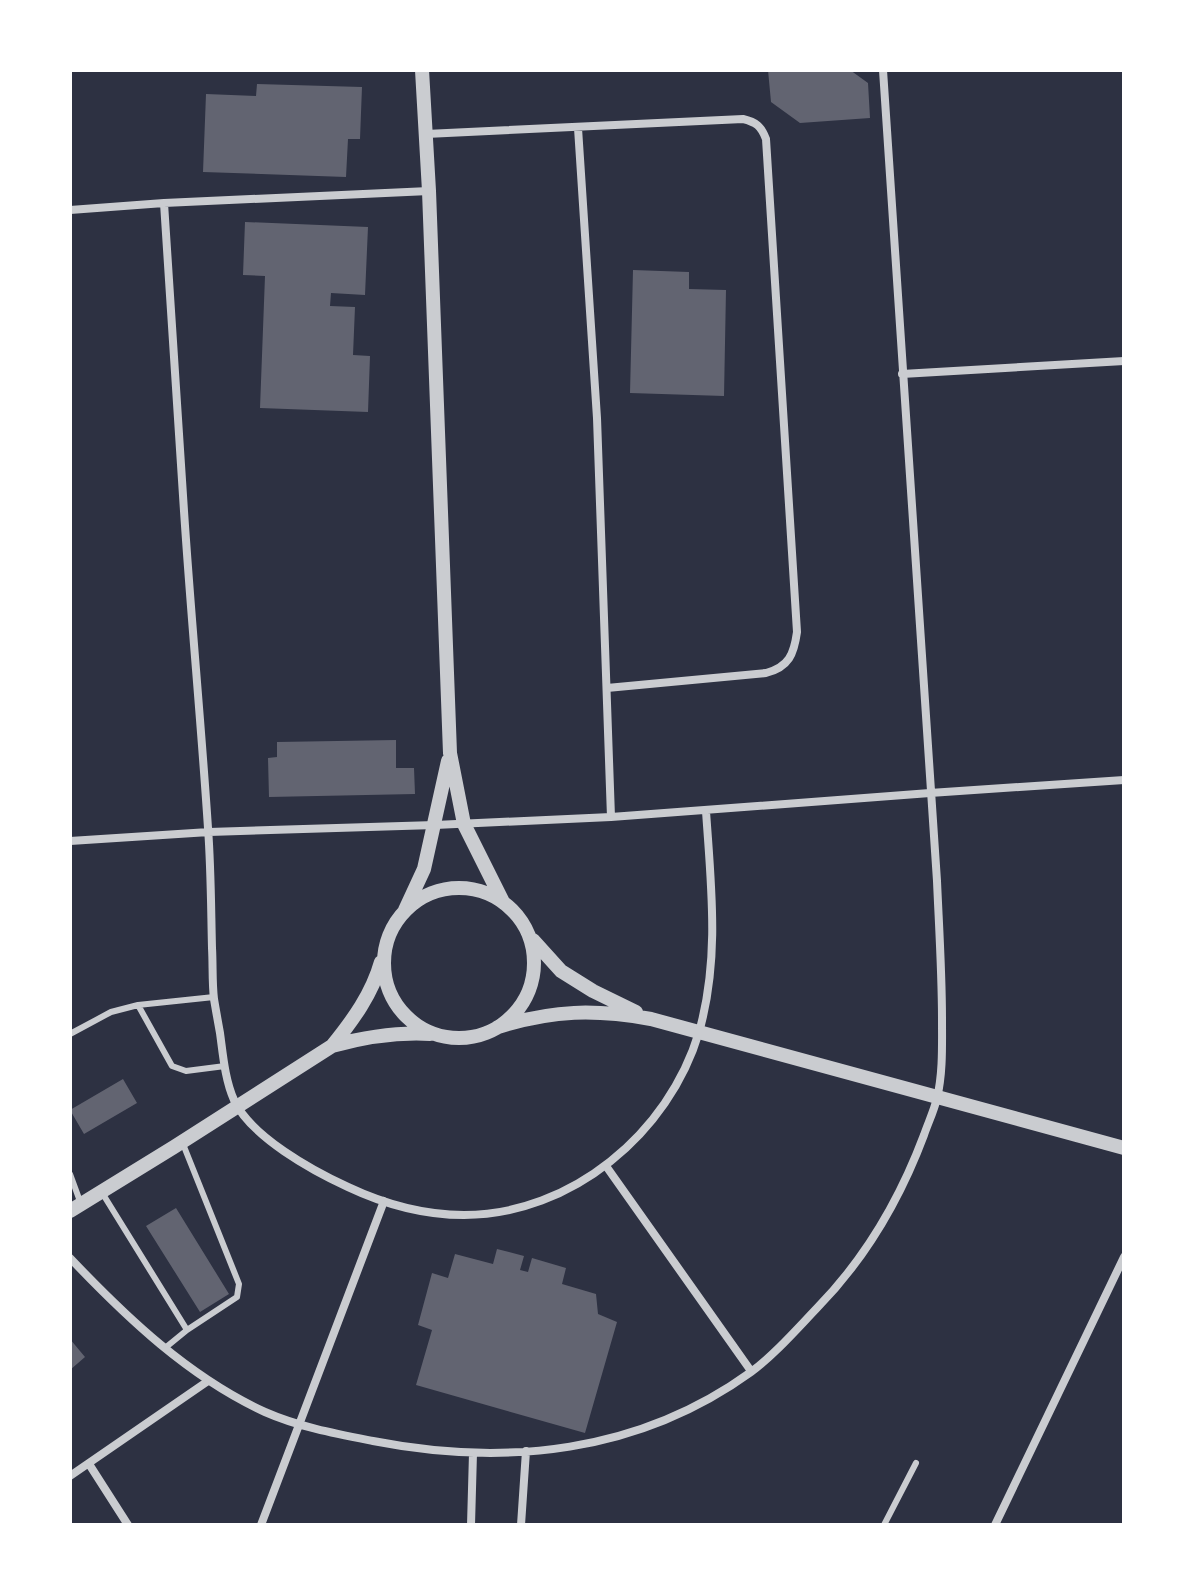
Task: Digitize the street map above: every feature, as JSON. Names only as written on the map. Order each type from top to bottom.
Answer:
[{"type":"street","points":[[422,70],[450,753],[464,824],[503,902]]},
{"type":"street","points":[[70,1258],[165,1348],[208,1381],[244,1401],[299,1425],[405,1447],[473,1453],[552,1451],[583,1446],[630,1434],[705,1401],[770,1356],[824,1302],[860,1258],[914,1162],[937,1097],[942,1046],[942,992],[930,793],[883,70]]},
{"type":"street","points":[[426,134],[743,119],[754,122],[762,129],[768,152],[797,632],[795,646],[783,666],[766,673],[607,688]]},
{"type":"street","points":[[578,128],[597,418],[611,817]]},
{"type":"street","points":[[70,210],[429,191]]},
{"type":"street","points":[[164,203],[209,832],[214,997],[225,1066],[237,1106],[272,1142],[306,1166],[355,1191],[434,1214],[468,1215],[529,1204],[587,1178],[606,1166],[650,1124],[675,1088],[699,1032],[714,931],[706,811]]},
{"type":"street","points":[[902,374],[1124,361]]},
{"type":"street","points":[[332,1046],[367,996],[379,972],[393,927],[424,869],[450,753]]},
{"type":"street","points":[[70,841],[209,832],[611,817],[1124,780]]},
{"type":"street","points":[[404,911],[423,897],[446,889],[482,891],[503,902],[517,915],[530,938],[561,971],[593,991],[651,1019]]},
{"type":"street","points":[[498,1027],[520,1007],[530,988],[535,966],[530,938]]},
{"type":"street","points":[[386,946],[385,971],[396,1002],[412,1020],[426,1030],[442,1035]]},
{"type":"street","points":[[76,1207],[332,1046],[389,1034],[474,1036],[530,1017],[584,1011],[651,1019],[1124,1148]]},
{"type":"street","points":[[606,1166],[751,1371]]},
{"type":"street","points":[[261,1525],[384,1201]]},
{"type":"street","points":[[995,1525],[1124,1257]]},
{"type":"street","points":[[70,1476],[208,1381]]},
{"type":"street","points":[[521,1525],[526,1451]]},
{"type":"street","points":[[471,1525],[473,1453]]},
{"type":"street","points":[[89,1464],[128,1525]]},
{"type":"lane","points":[[70,1034],[111,1012],[138,1005],[214,997]]},
{"type":"lane","points":[[138,1005],[172,1066],[186,1071],[225,1066]]},
{"type":"lane","points":[[165,1348],[237,1297],[239,1284],[182,1142]]},
{"type":"lane","points":[[70,1174],[76,1207]]},
{"type":"lane","points":[[101,1191],[187,1330]]},
{"type":"lane","points":[[884,1525],[916,1463]]},
{"type":"building","points":[[768,70],[850,70],[868,83],[870,118],[800,123],[771,102]]},
{"type":"building","points":[[257,84],[362,87],[360,139],[348,139],[346,177],[203,172],[206,94],[256,96]]},
{"type":"building","points":[[245,222],[368,227],[365,295],[331,293],[330,306],[355,307],[353,355],[370,356],[368,412],[260,408],[265,276],[243,275]]},
{"type":"building","points":[[633,270],[689,272],[689,289],[726,290],[724,396],[630,393]]},
{"type":"building","points":[[396,740],[396,768],[414,768],[415,794],[269,797],[268,758],[277,757],[277,742]]},
{"type":"building","points":[[123,1079],[137,1103],[84,1134],[70,1110]]},
{"type":"building","points":[[176,1208],[229,1294],[200,1312],[146,1226]]},
{"type":"building","points":[[497,1249],[524,1256],[520,1270],[528,1272],[532,1258],[566,1268],[562,1284],[596,1294],[598,1314],[617,1322],[585,1433],[416,1385],[432,1330],[418,1325],[432,1273],[448,1278],[455,1254],[493,1264]]},
{"type":"building","points":[[70,1339],[85,1357],[70,1370]]}]
